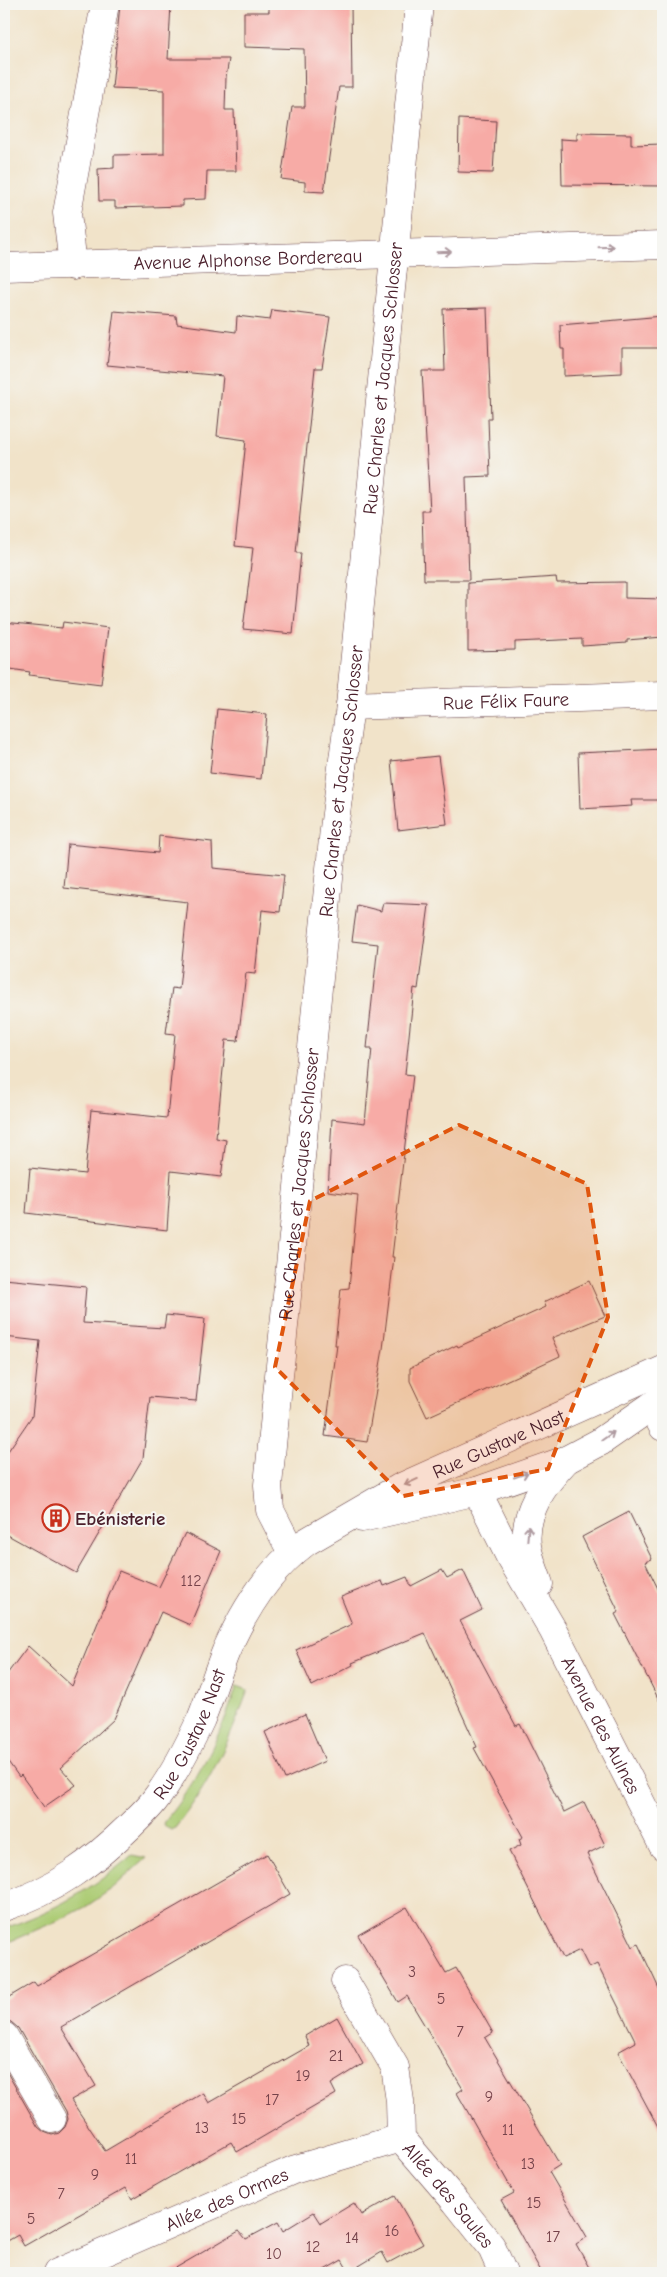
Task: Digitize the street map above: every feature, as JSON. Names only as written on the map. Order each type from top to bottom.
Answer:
[{"type":"street","points":[[73,266],[67,214],[105,4]]},
{"type":"street","name":"Rue Charles et Jacques Schlosser","points":[[292,1553],[270,1510],[268,1485],[334,829],[350,706],[419,4]]},
{"type":"street","name":"Avenue Alphonse Bordereau","points":[[8,267],[663,245]]},
{"type":"street","name":"Rue Félix Faure","points":[[350,706],[663,695]]},
{"type":"street","name":"Rue Gustave Nast","points":[[4,1907],[22,1901],[80,1870],[116,1839],[154,1802],[181,1760],[201,1718],[226,1652],[246,1612],[292,1553],[399,1488],[663,1371]]},
{"type":"street","name":"Rue Gustave Nast","points":[[477,1490],[481,1473],[494,1464],[586,1424],[663,1371]]},
{"type":"street","name":"Rue Gustave Nast","points":[[337,1524],[477,1490],[566,1460],[660,1410]]},
{"type":"street","name":"Avenue des Aulnes","points":[[553,1630],[527,1546],[534,1503],[545,1482],[566,1460]]},
{"type":"street","name":"Avenue des Aulnes","points":[[477,1490],[509,1555],[553,1630],[663,1846]]},
{"type":"street","name":"Allée des Saules","points":[[346,1981],[395,2067],[400,2101],[401,2138],[491,2246],[504,2273]]},
{"type":"street","points":[[4,2036],[52,2119]]},
{"type":"street","name":"Allée des Ormes","points":[[57,2273],[293,2170],[401,2138]]},
{"type":"highlighted area","points":[[459,1125],[587,1184],[608,1317],[548,1469],[403,1496],[275,1367],[310,1201]]},
{"type":"green space","points":[[237,1686],[248,1690],[233,1730],[217,1764],[198,1796],[175,1828],[172,1830],[167,1828],[163,1823],[176,1807],[207,1758],[223,1724]]},
{"type":"green space","points":[[132,1855],[146,1858],[113,1888],[87,1906],[11,1941],[6,1939],[5,1928],[40,1914],[72,1898]]},
{"type":"building","points":[[120,4],[171,4],[168,59],[229,59],[226,77],[225,110],[234,110],[236,171],[207,171],[206,199],[183,200],[183,206],[115,208],[115,201],[99,201],[98,169],[114,168],[114,155],[164,154],[164,90],[112,88]]},
{"type":"building","points":[[269,4],[351,4],[352,87],[339,87],[324,192],[305,191],[305,182],[281,179],[292,107],[305,107],[304,49],[244,47],[244,12],[269,12]]},
{"type":"building","points":[[459,119],[496,121],[493,173],[458,172]]},
{"type":"building","points":[[577,133],[631,134],[631,145],[663,144],[663,186],[562,185],[561,139],[577,140]]},
{"type":"building","points":[[487,308],[491,418],[488,418],[490,476],[466,477],[469,580],[424,580],[422,511],[430,511],[422,371],[445,371],[443,309]]},
{"type":"building","points":[[272,310],[330,317],[322,368],[315,368],[296,553],[301,553],[293,634],[243,629],[253,548],[235,546],[246,440],[217,436],[223,376],[107,365],[114,311],[176,316],[177,324],[236,332],[237,316],[270,320]]},
{"type":"building","points":[[663,316],[663,348],[622,348],[622,373],[564,376],[564,349],[561,349],[560,325]]},
{"type":"building","points":[[556,577],[557,583],[625,582],[625,598],[663,599],[663,637],[627,640],[627,643],[582,646],[582,639],[515,642],[515,650],[468,651],[468,583]]},
{"type":"building","points":[[4,622],[62,628],[63,622],[108,628],[101,684],[29,675],[30,672],[4,668]]},
{"type":"building","points":[[217,709],[267,714],[261,779],[210,773]]},
{"type":"building","points":[[663,749],[663,800],[631,800],[632,806],[580,809],[578,753]]},
{"type":"building","points":[[438,756],[447,824],[398,830],[391,761]]},
{"type":"building","points":[[159,836],[212,842],[213,868],[284,875],[280,912],[262,910],[255,974],[246,973],[238,1041],[226,1040],[216,1138],[226,1140],[221,1177],[171,1171],[167,1230],[26,1213],[30,1168],[85,1174],[91,1110],[167,1118],[175,1034],[166,1033],[172,988],[179,989],[188,902],[64,888],[68,844],[158,853]]},
{"type":"building","points":[[383,903],[429,905],[418,989],[414,988],[405,1074],[413,1075],[392,1257],[394,1257],[383,1349],[367,1442],[325,1436],[337,1345],[335,1345],[341,1289],[349,1288],[358,1195],[328,1191],[332,1119],[365,1123],[372,1048],[367,1048],[378,944],[352,941],[357,905],[381,911]]},
{"type":"building","points":[[4,1279],[86,1287],[83,1323],[164,1328],[166,1315],[205,1319],[196,1401],[150,1397],[143,1458],[76,1573],[4,1533],[4,1457],[32,1416],[40,1341],[4,1337]]},
{"type":"building","points":[[589,1281],[605,1316],[552,1338],[560,1356],[427,1417],[410,1381],[410,1368],[457,1345],[458,1347],[546,1307],[544,1302]]},
{"type":"building","points":[[629,1512],[652,1559],[645,1562],[663,1599],[663,1708],[615,1614],[619,1612],[582,1537]]},
{"type":"building","points":[[185,1533],[221,1551],[190,1625],[161,1612],[114,1719],[61,1768],[76,1785],[44,1807],[21,1775],[19,1777],[4,1756],[4,1678],[28,1646],[72,1686],[119,1571],[159,1587]]},
{"type":"building","points":[[442,1570],[447,1578],[463,1570],[482,1610],[460,1621],[516,1726],[520,1724],[564,1812],[584,1802],[605,1845],[587,1854],[633,1947],[638,1944],[663,1997],[663,2136],[618,2052],[636,2042],[597,1964],[589,1968],[580,1950],[563,1958],[509,1851],[521,1845],[519,1839],[523,1837],[474,1748],[477,1747],[425,1633],[352,1663],[353,1665],[312,1686],[296,1650],[352,1624],[341,1597],[382,1581],[384,1586],[407,1577],[411,1586]]},
{"type":"building","points":[[305,1714],[325,1761],[285,1779],[265,1732]]},
{"type":"building","points":[[267,1854],[290,1894],[61,2027],[96,2086],[71,2100],[105,2151],[203,2093],[209,2103],[309,2046],[305,2036],[337,2017],[363,2064],[331,2084],[336,2094],[237,2152],[231,2142],[132,2199],[126,2188],[24,2246],[18,2235],[4,2243],[4,2067],[38,2127],[44,2132],[52,2135],[59,2133],[65,2127],[68,2119],[66,2111],[18,2028],[11,2022],[4,2020],[4,2000],[34,1982],[37,1986]]},
{"type":"building","points":[[407,1907],[446,1973],[456,1968],[493,2033],[485,2038],[560,2165],[549,2172],[587,2237],[576,2244],[592,2273],[542,2273],[501,2200],[514,2193],[457,2093],[463,2089],[407,1996],[398,2002],[358,1935]]},
{"type":"building","points":[[395,2196],[423,2244],[388,2263],[382,2252],[349,2272],[342,2260],[319,2273],[167,2273],[239,2231],[246,2239],[278,2222],[283,2231],[314,2212],[321,2223],[354,2203],[361,2215]]},
{"type":"place","name":"Ebénisterie","points":[[56,1518]]}]
